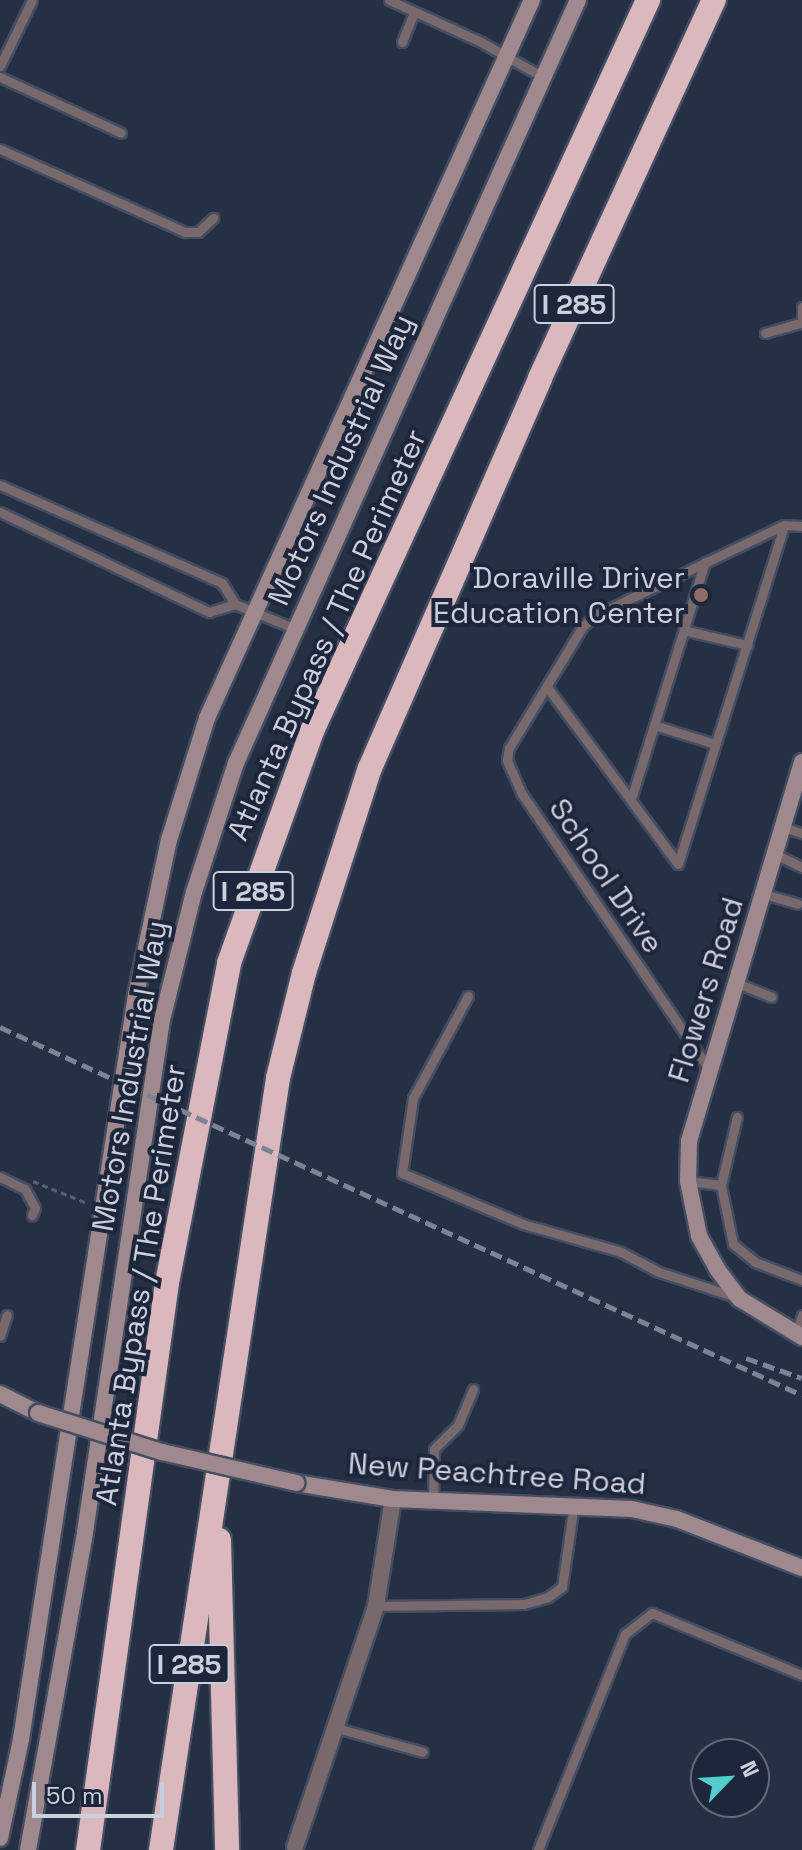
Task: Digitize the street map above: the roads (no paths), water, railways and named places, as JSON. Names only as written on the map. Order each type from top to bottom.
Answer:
[{"type":"highway","name":"Atlanta Bypass / The Perimeter","points":[[88,1850],[167,1283],[229,963],[312,731],[648,0]]},
{"type":"highway","name":"I 285","points":[[161,1850],[278,1078],[304,973],[367,778],[540,378],[714,0]]},
{"type":"highway","points":[[217,1478],[227,1850]]},
{"type":"main road","name":"Motors Industrial Way","points":[[0,1838],[21,1739],[139,979],[169,840],[207,718],[532,0]]},
{"type":"main road","name":"Motors Industrial Way","points":[[28,1850],[85,1532],[162,1020],[194,892],[236,763],[578,0]]},
{"type":"main road","name":"Flowers Road","points":[[740,1299],[699,1236],[688,1181],[689,1141],[802,762]]},
{"type":"main road","points":[[740,1299],[799,1336]]},
{"type":"main road","name":"New Peachtree Road","points":[[1,1396],[38,1413],[162,1452],[296,1483],[393,1499],[574,1504],[677,1519],[802,1568]]},
{"type":"street","points":[[295,1847],[376,1606],[393,1499]]},
{"type":"lane","points":[[0,66],[32,0]]},
{"type":"lane","points":[[389,0],[543,77]]},
{"type":"lane","points":[[402,42],[414,12]]},
{"type":"lane","points":[[0,77],[121,133]]},
{"type":"lane","points":[[0,149],[185,232],[198,232],[213,218]]},
{"type":"lane","points":[[765,333],[802,322],[802,307]]},
{"type":"lane","points":[[0,485],[222,583],[235,604],[296,629]]},
{"type":"lane","points":[[0,512],[209,612],[235,604]]},
{"type":"lane","points":[[784,525],[678,864],[632,796],[547,687],[583,626],[705,562],[784,525],[802,526]]},
{"type":"lane","points":[[632,796],[687,631],[705,562]]},
{"type":"lane","points":[[687,631],[747,645]]},
{"type":"lane","name":"School Drive","points":[[547,687],[514,741],[507,760],[521,792],[711,1072]]},
{"type":"lane","points":[[657,726],[715,744]]},
{"type":"lane","points":[[783,827],[802,833]]},
{"type":"lane","points":[[775,854],[802,867]]},
{"type":"lane","points":[[764,894],[798,904]]},
{"type":"lane","points":[[737,983],[771,997]]},
{"type":"lane","points":[[468,996],[413,1098],[402,1173],[523,1224],[621,1252],[656,1271],[740,1299]]},
{"type":"lane","points":[[737,1117],[721,1185],[733,1244],[755,1262],[802,1280]]},
{"type":"lane","points":[[0,1177],[19,1186],[32,1199],[32,1215]]},
{"type":"lane","points":[[688,1181],[721,1185]]},
{"type":"lane","points":[[0,1336],[7,1315]]},
{"type":"lane","points":[[799,1336],[802,1315]]},
{"type":"lane","points":[[433,1501],[434,1449],[458,1425],[473,1389]]},
{"type":"lane","points":[[376,1606],[524,1604],[548,1597],[562,1587],[574,1504]]},
{"type":"lane","points":[[538,1850],[625,1634],[652,1613],[802,1675]]},
{"type":"lane","points":[[333,1727],[423,1752]]},
{"type":"railway","points":[[0,1027],[802,1395]]},
{"type":"railway","points":[[746,1358],[802,1378]]},
{"type":"place","name":"Doraville Driver Education Center","points":[[701,595]]}]
